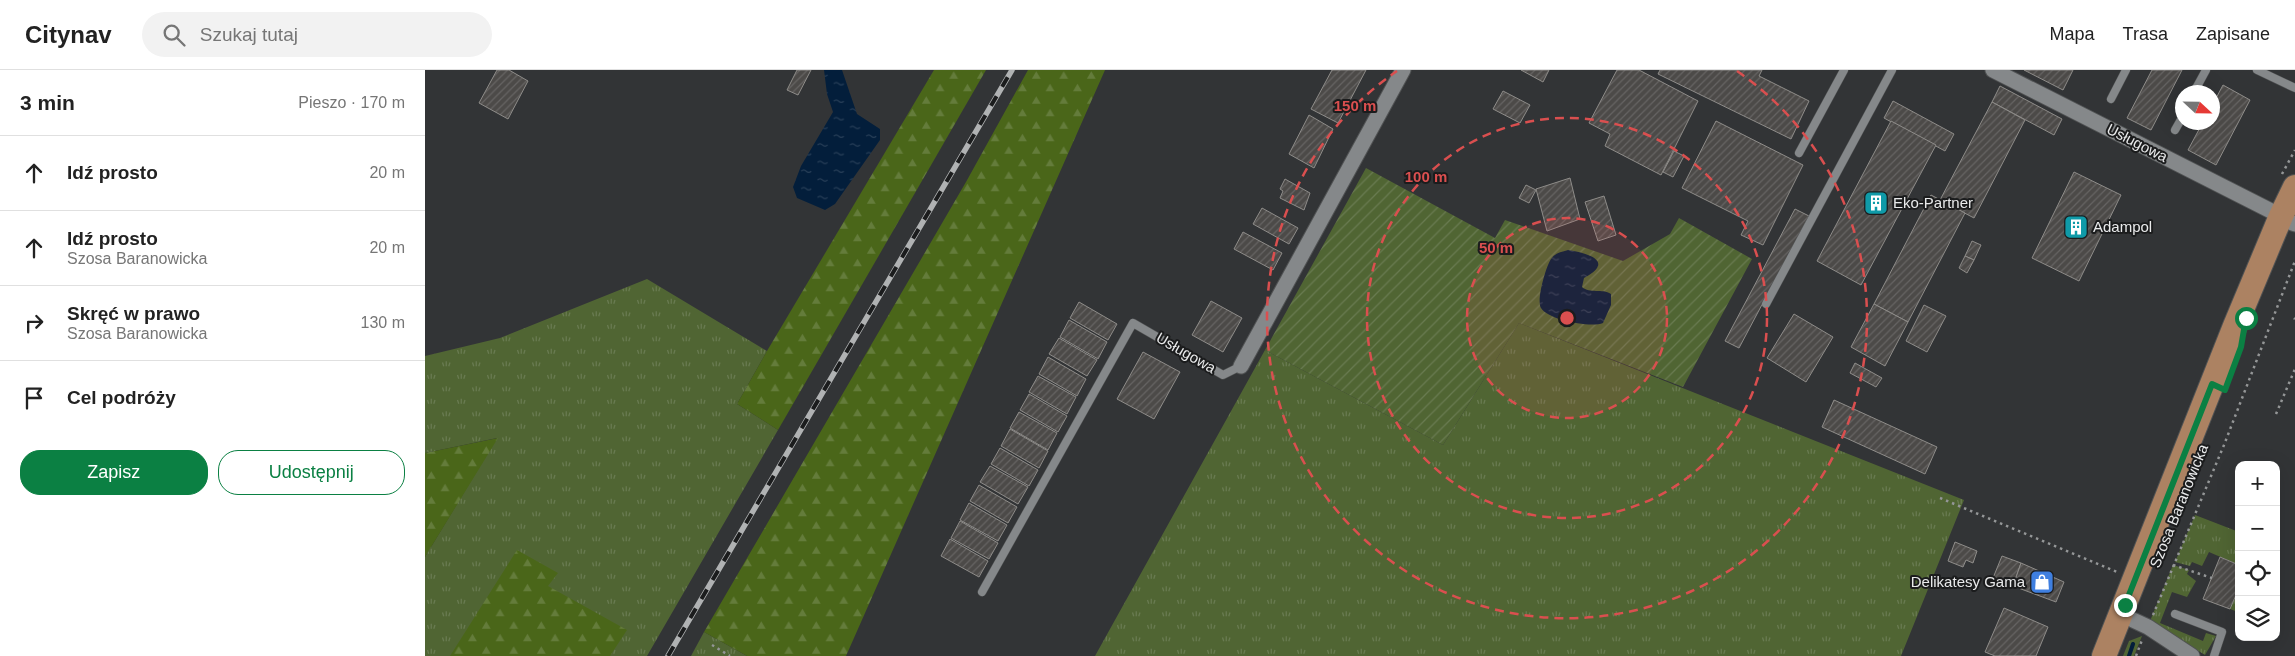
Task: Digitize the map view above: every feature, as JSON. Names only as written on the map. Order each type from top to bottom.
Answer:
[{"type":"main road","name":"Szosa Baranowicka","points":[[2134,621],[2135,580],[2176,476],[2218,387],[2291,217],[2295,187]]},
{"type":"main road","name":"Szosa Baranowicka","points":[[2110,655],[2134,621],[2218,387],[2241,347],[2246,318],[2291,217]]},
{"type":"main road","points":[[2134,621],[2131,609],[2175,494],[2176,476]]},
{"type":"street","name":"Usługowa","points":[[1241,366],[1403,70]]},
{"type":"street","name":"Usługowa","points":[[1993,70],[2291,217]]},
{"type":"street","points":[[2134,621],[2192,656]]},
{"type":"lane","points":[[1799,153],[1844,70]]},
{"type":"lane","points":[[1766,304],[1892,70]]},
{"type":"lane","points":[[2111,99],[2126,70]]},
{"type":"lane","points":[[2198,85],[2206,70]]},
{"type":"lane","points":[[2257,70],[2295,88]]},
{"type":"lane","name":"Usługowa","points":[[982,592],[1133,323],[1223,375],[1241,366]]},
{"type":"lane","points":[[2175,614],[2222,632],[2214,656]]},
{"type":"path","points":[[2136,656],[2134,621],[2173,565],[2224,445],[2295,261]]},
{"type":"path","points":[[2277,414],[2295,369]]},
{"type":"path","points":[[1940,498],[2135,580]]},
{"type":"path","points":[[2173,565],[2211,578]]},
{"type":"path","points":[[712,645],[730,656]]},
{"type":"green space","points":[[934,70],[986,70],[778,430],[737,404]]},
{"type":"green space","points":[[1028,70],[1105,70],[846,656],[747,656],[704,632],[966,182]]},
{"type":"green space","points":[[1366,168],[1495,238],[1505,220],[1623,261],[1670,234],[1679,218],[1752,259],[1683,387],[1519,323],[1443,445],[1265,350]]},
{"type":"green space","points":[[647,279],[767,351],[737,404],[778,430],[647,656],[425,656],[425,557],[497,438],[425,453],[425,356],[500,338]]},
{"type":"green space","points":[[1519,323],[1964,500],[1901,656],[1095,656],[1265,350],[1443,445]]},
{"type":"green space","points":[[498,438],[425,557],[425,453]]},
{"type":"green space","points":[[2195,515],[2235,530],[2235,563],[2209,552],[2202,566],[2192,562],[2190,566],[2175,562]]},
{"type":"green space","points":[[517,550],[558,573],[548,586],[627,630],[610,656],[450,656]]},
{"type":"green space","points":[[2173,565],[2189,570],[2187,574],[2196,581],[2187,597],[2172,592],[2160,623],[2203,641],[2206,633],[2216,636],[2205,655],[2150,621]]},
{"type":"green space","points":[[2235,597],[2235,611],[2230,609]]},
{"type":"green space","points":[[704,632],[747,656],[691,656]]},
{"type":"green space","points":[[2142,636],[2134,656],[2123,656],[2129,641]]},
{"type":"water","points":[[824,70],[842,70],[857,114],[880,129],[880,140],[835,204],[825,210],[797,198],[793,187],[801,166],[833,112],[827,94]]},
{"type":"water","points":[[1568,250],[1583,253],[1598,262],[1598,267],[1584,278],[1582,287],[1611,294],[1611,305],[1603,323],[1580,324],[1570,322],[1552,316],[1541,308],[1541,291],[1549,263],[1556,254]]},
{"type":"building","points":[[497,70],[509,70],[528,81],[508,119],[479,103]]},
{"type":"building","points":[[797,70],[811,70],[798,95],[787,90]]},
{"type":"building","points":[[1332,70],[1366,70],[1338,123],[1311,109]]},
{"type":"building","points":[[1521,70],[1549,70],[1543,82]]},
{"type":"building","points":[[1617,70],[1639,70],[1698,101],[1661,175],[1605,146],[1610,134],[1589,123]]},
{"type":"building","points":[[1660,70],[1762,70],[1759,76],[1809,101],[1791,139],[1658,74]]},
{"type":"building","points":[[2024,70],[2073,70],[2063,90]]},
{"type":"building","points":[[2152,70],[2182,70],[2151,130],[2127,118]]},
{"type":"building","points":[[2223,85],[2250,100],[2216,165],[2188,150],[2199,130],[2220,130],[2220,91]]},
{"type":"building","points":[[2000,86],[2062,119],[2054,135],[1992,102]]},
{"type":"building","points":[[1503,91],[1530,105],[1520,123],[1493,109]]},
{"type":"building","points":[[1893,101],[1954,134],[1945,151],[1884,118]]},
{"type":"building","points":[[1992,102],[2025,120],[1974,218],[1940,200]]},
{"type":"building","points":[[1309,115],[1333,129],[1314,168],[1289,154]]},
{"type":"building","points":[[1716,121],[1803,165],[1763,245],[1741,235],[1748,221],[1682,188]]},
{"type":"building","name":"Eko-Partner","points":[[1891,121],[1936,145],[1861,285],[1817,261]]},
{"type":"building","points":[[1674,151],[1684,156],[1673,177],[1663,172]]},
{"type":"building","name":"Adampol","points":[[2074,172],[2121,195],[2079,281],[2032,258]]},
{"type":"building","points":[[1570,178],[1580,219],[1547,231],[1536,189]]},
{"type":"building","points":[[1285,179],[1310,193],[1304,210],[1280,198],[1283,191],[1280,189]]},
{"type":"building","points":[[1526,185],[1536,190],[1529,203],[1519,198]]},
{"type":"building","points":[[1931,195],[1965,213],[1908,322],[1874,304]]},
{"type":"building","points":[[1604,196],[1616,235],[1598,241],[1585,202]]},
{"type":"building","points":[[1262,208],[1298,228],[1289,244],[1253,224]]},
{"type":"building","points":[[1795,209],[1809,216],[1739,348],[1725,341]]},
{"type":"building","points":[[1243,232],[1282,253],[1273,270],[1234,249]]},
{"type":"building","points":[[1972,241],[1981,245],[1974,260],[1965,256]]},
{"type":"building","points":[[1965,256],[1974,260],[1967,273],[1959,268]]},
{"type":"building","points":[[1211,301],[1242,318],[1223,352],[1192,335]]},
{"type":"building","points":[[1079,302],[1117,324],[1108,340],[1070,318]]},
{"type":"building","points":[[1874,304],[1908,322],[1885,366],[1851,347]]},
{"type":"building","points":[[1924,305],[1946,316],[1927,352],[1906,341]]},
{"type":"building","points":[[1794,314],[1833,337],[1806,382],[1767,358]]},
{"type":"building","points":[[1069,320],[1107,342],[1098,359],[1060,337]]},
{"type":"building","points":[[1059,338],[1097,360],[1087,376],[1049,354]]},
{"type":"building","points":[[1143,352],[1180,372],[1154,419],[1117,399]]},
{"type":"building","points":[[1048,357],[1086,379],[1077,396],[1039,374]]},
{"type":"building","points":[[1855,363],[1882,378],[1876,387],[1850,373]]},
{"type":"building","points":[[1038,376],[1076,397],[1067,414],[1029,392]]},
{"type":"building","points":[[1029,394],[1067,416],[1058,432],[1020,410]]},
{"type":"building","points":[[1834,400],[1937,447],[1925,474],[1822,427]]},
{"type":"building","points":[[1019,412],[1057,433],[1048,450],[1010,428]]},
{"type":"building","points":[[1010,429],[1048,451],[1039,468],[1001,446]]},
{"type":"building","points":[[1000,448],[1038,470],[1029,486],[991,464]]},
{"type":"building","points":[[990,466],[1028,487],[1018,504],[980,482]]},
{"type":"building","points":[[979,485],[1017,507],[1008,523],[970,501]]},
{"type":"building","points":[[969,503],[1007,525],[998,541],[960,520]]},
{"type":"building","points":[[960,521],[998,543],[989,559],[951,538]]},
{"type":"building","points":[[950,539],[988,561],[979,577],[941,556]]},
{"type":"building","points":[[1955,542],[1977,551],[1973,563],[1966,560],[1963,567],[1948,561]]},
{"type":"building","points":[[2002,556],[2021,563],[2013,586],[1993,578]]},
{"type":"building","points":[[2220,557],[2235,563],[2235,597],[2230,609],[2203,599]]},
{"type":"building","points":[[2021,563],[2064,582],[2056,602],[2013,586]]},
{"type":"building","points":[[2004,608],[2048,627],[2036,656],[1995,656],[1985,652]]},
{"type":"waterway","points":[[2129,656],[2133,644]]},
{"type":"railway","points":[[668,656],[1012,70]]},
{"type":"place","name":"Eko-Partner","points":[[1876,203]]},
{"type":"place","name":"Adampol","points":[[2076,227]]},
{"type":"place","name":"Delikatesy Gama","points":[[2042,582]]},
{"type":"route","points":[[2125,605],[2212,384],[2225,390],[2241,347],[2246,318]]}]
